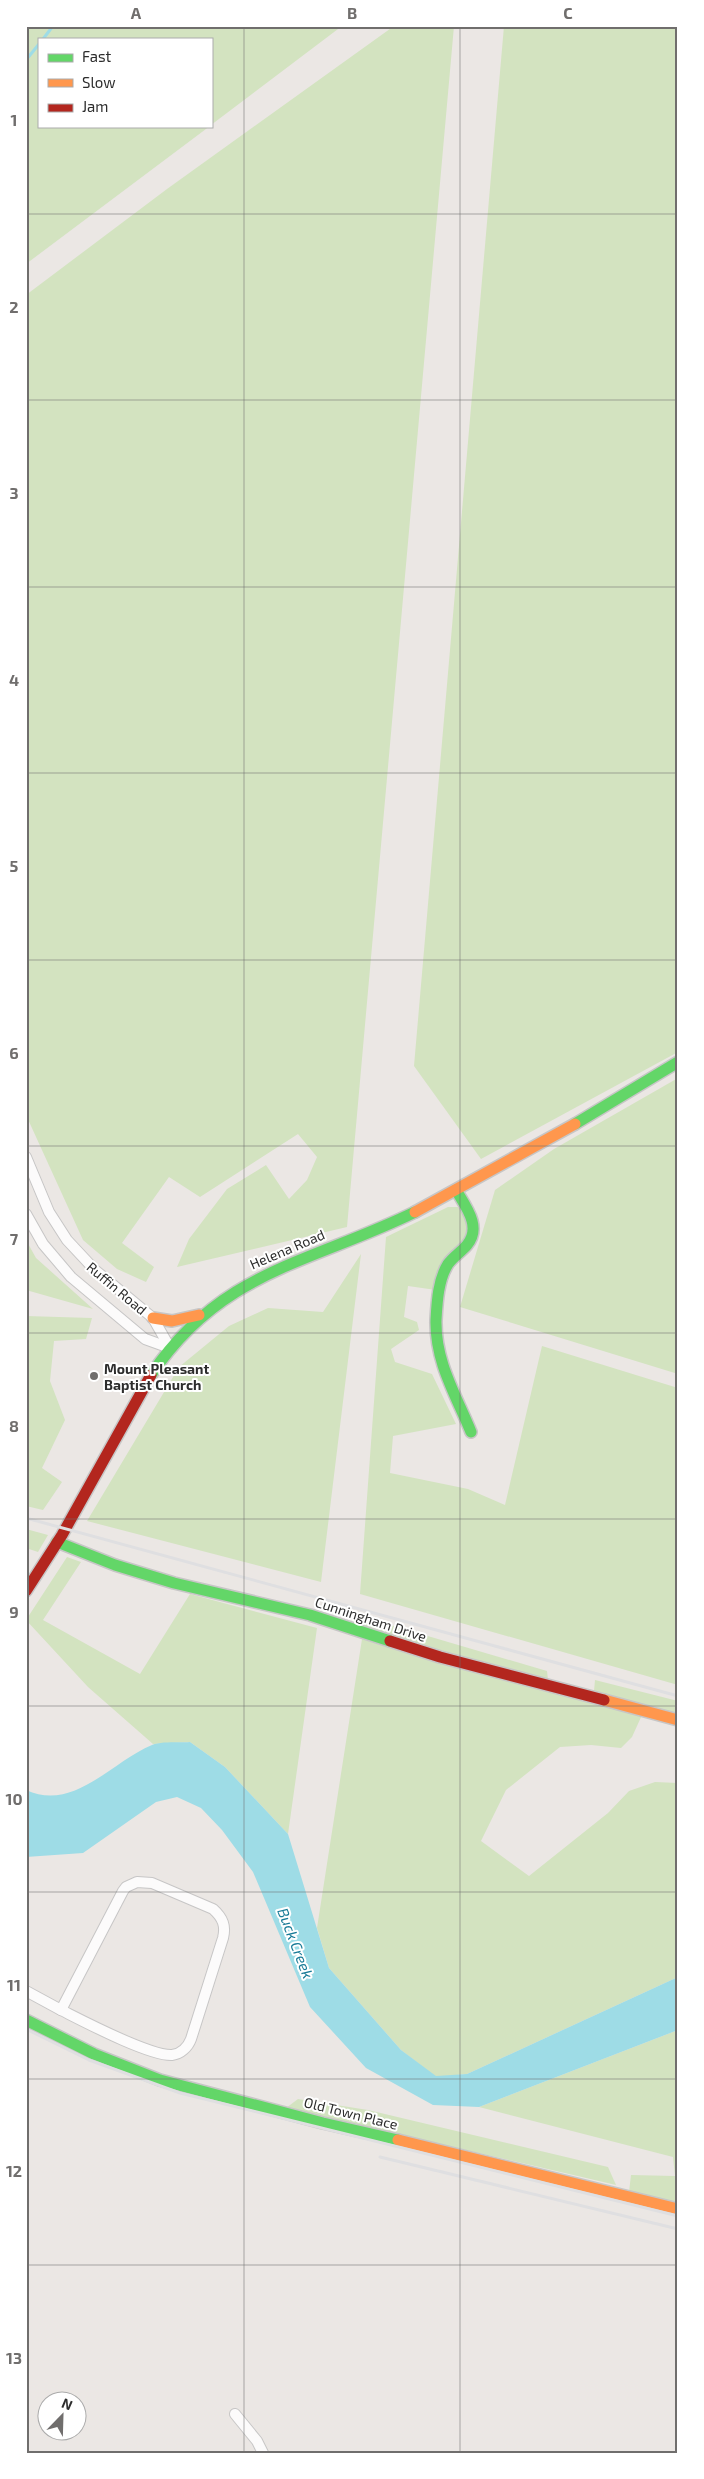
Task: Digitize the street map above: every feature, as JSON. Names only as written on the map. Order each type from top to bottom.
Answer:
[{"type":"street","name":"Helena Road","points":[[26,1592],[57,1542],[133,1404],[170,1348],[202,1314],[238,1288],[267,1272],[368,1232],[456,1190],[640,1087],[678,1062]]},
{"type":"street","name":"Ruffin Road","points":[[26,1157],[49,1212],[67,1240],[95,1270],[153,1318],[170,1348]]},
{"type":"street","points":[[456,1190],[472,1216],[473,1233],[467,1245],[449,1264],[443,1276],[436,1329],[439,1357],[444,1376],[471,1432]]},
{"type":"street","name":"Ruffin Road","points":[[26,1214],[43,1244],[71,1277],[145,1339],[170,1348]]},
{"type":"street","points":[[153,1318],[172,1321],[202,1314]]},
{"type":"street","name":"Cunningham Drive","points":[[57,1542],[115,1566],[174,1583],[297,1612],[440,1657],[511,1674],[678,1720]]},
{"type":"street","points":[[26,1991],[61,2010],[95,2028],[156,2052],[172,2054],[184,2050],[191,2038],[223,1938],[224,1926],[220,1914],[205,1905],[152,1884],[137,1882],[126,1887],[61,2010]]},
{"type":"street","name":"Old Town Place","points":[[26,2020],[94,2054],[160,2080],[323,2123],[486,2160],[678,2209]]},
{"type":"street","points":[[235,2414],[257,2441],[263,2453]]},
{"type":"green space","points":[[26,26],[342,26],[212,124],[212,38],[38,38],[38,128],[207,128],[26,264]]},
{"type":"green space","points":[[394,26],[454,26],[347,1227],[177,1267],[189,1239],[227,1189],[266,1165],[289,1199],[307,1180],[317,1157],[298,1134],[200,1197],[169,1177],[122,1243],[154,1267],[146,1282],[117,1269],[83,1240],[26,1115],[26,295],[167,189]]},
{"type":"green space","points":[[504,26],[678,26],[678,1052],[481,1159],[414,1066]]},
{"type":"green space","points":[[678,1078],[678,1374],[460,1307],[495,1190],[554,1149]]},
{"type":"green space","points":[[448,1207],[458,1207],[471,1222],[468,1233],[436,1290],[408,1286],[404,1317],[417,1322],[419,1330],[391,1349],[395,1362],[432,1374],[456,1424],[393,1436],[390,1473],[468,1489],[505,1505],[542,1346],[678,1388],[678,1685],[360,1594],[386,1237]]},
{"type":"green space","points":[[26,1240],[36,1258],[93,1309],[26,1290]]},
{"type":"green space","points":[[361,1254],[321,1582],[87,1521],[179,1367],[229,1326],[268,1308],[323,1312]]},
{"type":"green space","points":[[26,1316],[92,1318],[86,1339],[54,1341],[50,1381],[65,1420],[42,1468],[62,1482],[43,1510],[26,1506]]},
{"type":"green space","points":[[26,1529],[48,1535],[38,1552],[26,1548]]},
{"type":"green space","points":[[67,1557],[81,1562],[43,1620],[140,1674],[190,1594],[317,1628],[288,1834],[225,1767],[190,1742],[153,1744],[88,1687],[26,1620]]},
{"type":"green space","points":[[364,1624],[387,1624],[547,1671],[548,1680],[364,1630]]},
{"type":"green space","points":[[362,1639],[422,1658],[642,1715],[632,1737],[621,1748],[591,1745],[560,1747],[506,1790],[481,1841],[529,1876],[608,1813],[629,1791],[655,1782],[678,1783],[678,1977],[467,2074],[436,2077],[401,2050],[329,1968],[317,1928]]},
{"type":"green space","points":[[595,1680],[678,1701],[678,1714],[594,1691]]},
{"type":"green space","points":[[678,2030],[678,2203],[629,2192],[631,2175],[675,2176],[673,2157],[479,2107]]},
{"type":"green space","points":[[298,2099],[368,2110],[608,2167],[616,2185],[286,2108]]},
{"type":"water","name":"Buck Creek","points":[[190,1742],[225,1767],[288,1834],[329,1968],[401,2050],[436,2076],[467,2074],[678,1977],[678,2030],[479,2107],[433,2105],[366,2068],[310,2007],[253,1872],[222,1830],[201,1808],[177,1797],[156,1802],[83,1853],[26,1857],[26,1790],[44,1795],[60,1795],[92,1782],[152,1745]]},
{"type":"waterway","points":[[44,38],[53,26]]},
{"type":"waterway","points":[[26,60],[38,45]]},
{"type":"railway","points":[[26,1518],[678,1696]]},
{"type":"railway","points":[[26,2029],[89,2060],[180,2093],[678,2216]]},
{"type":"railway","points":[[380,2157],[678,2229]]},
{"type":"traffic: fast","points":[[575,1124],[678,1062]]},
{"type":"traffic: fast","points":[[456,1190],[471,1217],[473,1231],[467,1245],[448,1264],[442,1277],[436,1320],[439,1350],[443,1364],[471,1432]]},
{"type":"traffic: fast","points":[[151,1375],[178,1340],[207,1312],[238,1291],[270,1273],[415,1212]]},
{"type":"traffic: fast","points":[[57,1542],[115,1565],[174,1583],[310,1615],[390,1641]]},
{"type":"traffic: fast","points":[[26,2020],[94,2054],[160,2080],[323,2123],[398,2140]]},
{"type":"traffic: slow","points":[[415,1212],[575,1124]]},
{"type":"traffic: slow","points":[[153,1318],[172,1321],[199,1315]]},
{"type":"traffic: slow","points":[[604,1700],[678,1720]]},
{"type":"traffic: slow","points":[[398,2140],[678,2209]]},
{"type":"traffic: jam","points":[[26,1591],[62,1535],[151,1375]]},
{"type":"traffic: jam","points":[[390,1641],[440,1657],[604,1700]]},
{"type":"place","name":"Mount Pleasant Baptist Church","points":[[94,1376]]}]
